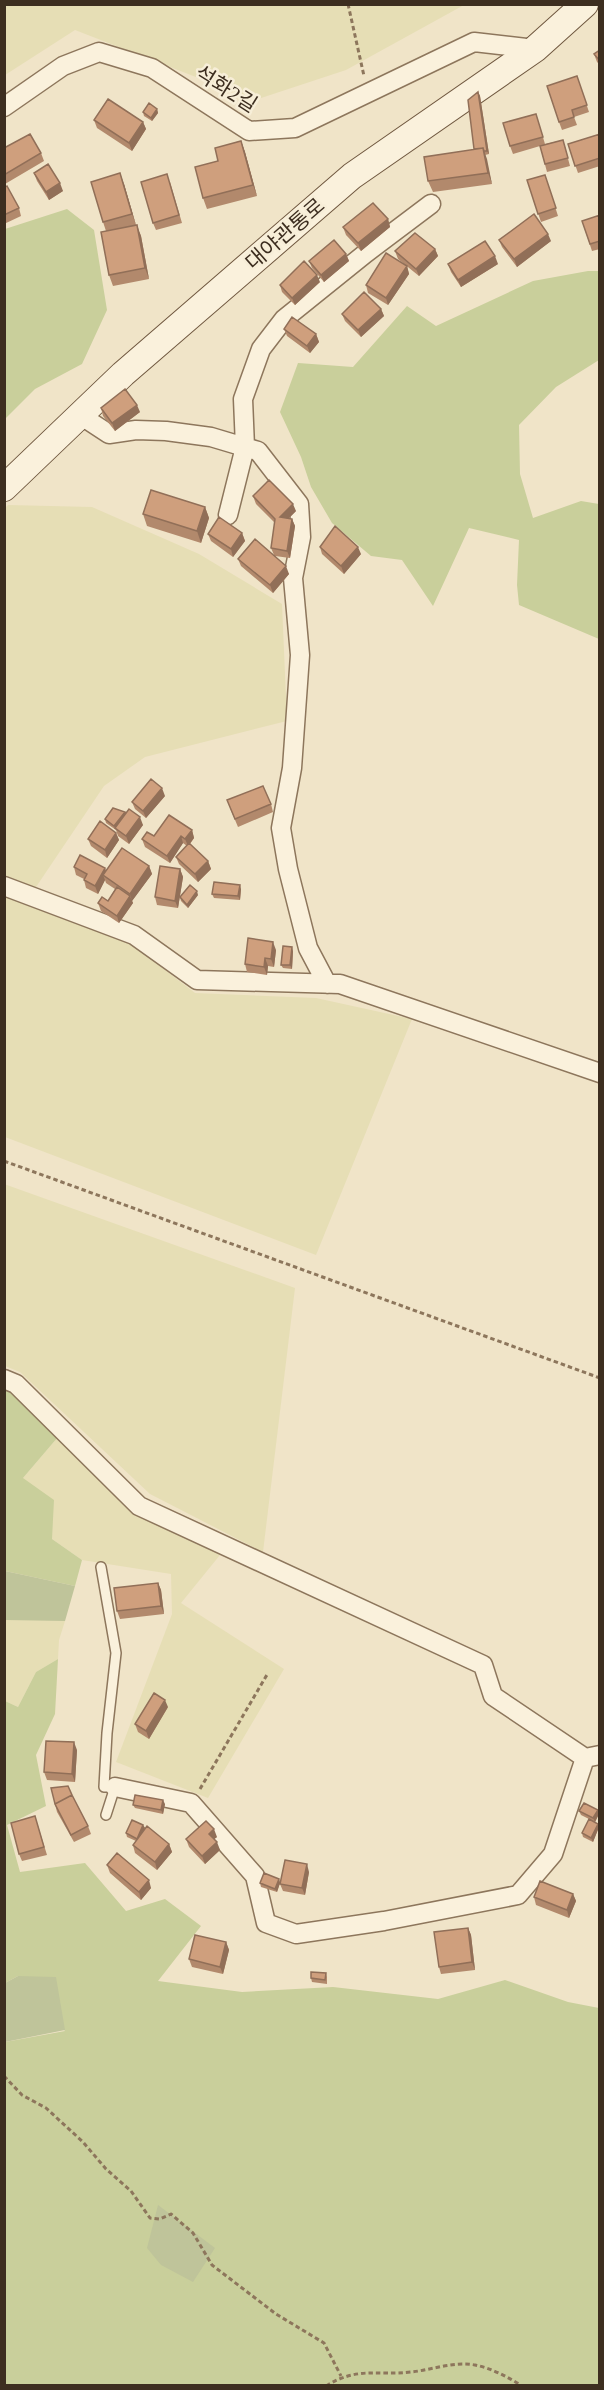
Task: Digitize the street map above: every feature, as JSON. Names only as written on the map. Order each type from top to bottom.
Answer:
[{"type":"main road","name":"대야관통로","points":[[4,488],[123,374],[352,176],[535,49],[585,4]]},
{"type":"street","name":"석화2길","points":[[4,107],[63,66],[99,52],[152,68],[249,132],[295,128],[474,42],[535,49]]},
{"type":"street","points":[[228,515],[245,447],[243,399],[261,349],[284,319],[431,204]]},
{"type":"street","points":[[80,415],[109,434],[136,430],[166,431],[211,437],[258,451],[299,504],[301,537],[293,578],[300,655],[292,768],[281,828],[288,869],[308,948],[327,984]]},
{"type":"street","points":[[4,886],[134,935],[197,980],[340,984],[600,1074]]},
{"type":"street","points":[[4,1379],[16,1384],[139,1506],[483,1665],[493,1696],[592,1756],[553,1854],[518,1895],[384,1921],[296,1934],[266,1923],[255,1876],[191,1803],[115,1787]]},
{"type":"lane","points":[[101,1567],[116,1653],[107,1733],[104,1787],[115,1787],[106,1815]]},
{"type":"path","points":[[348,4],[368,93]]},
{"type":"path","points":[[4,1161],[600,1378]]},
{"type":"path","points":[[191,1803],[268,1673]]},
{"type":"path","points":[[4,2076],[22,2096],[46,2108],[83,2142],[106,2169],[131,2191],[150,2218],[160,2219],[171,2214],[193,2233],[212,2265],[276,2314],[324,2343],[342,2376]]},
{"type":"path","points":[[326,2385],[342,2376],[357,2372],[411,2372],[435,2366],[474,2365],[522,2385]]},
{"type":"shaded area","points":[[5,5],[464,5],[346,70],[255,100],[75,30],[5,75]]},
{"type":"shaded area","points":[[8,505],[92,507],[199,554],[282,604],[287,721],[145,757],[104,786],[34,890],[5,878],[4,509]]},
{"type":"shaded area","points":[[4,894],[127,941],[195,993],[316,998],[412,1019],[316,1255],[5,1137]]},
{"type":"shaded area","points":[[4,1184],[295,1288],[263,1552],[150,1494],[20,1372],[5,1366]]},
{"type":"shaded area","points":[[58,1437],[132,1511],[220,1555],[181,1603],[284,1669],[208,1798],[116,1762],[172,1614],[171,1574],[82,1560],[52,1539],[23,1478]]},
{"type":"shaded area","points":[[4,1620],[65,1621],[59,1640],[58,1659],[36,1672],[18,1707],[5,1701]]},
{"type":"green space","points":[[67,209],[94,230],[107,310],[82,364],[35,389],[5,419],[5,229]]},
{"type":"green space","points":[[599,271],[599,360],[556,387],[519,425],[520,474],[533,518],[581,501],[599,504],[599,639],[519,605],[517,585],[519,540],[469,528],[433,606],[402,560],[371,556],[332,523],[311,487],[301,457],[280,412],[298,363],[353,367],[407,306],[436,326],[533,281]]},
{"type":"green space","points":[[4,1387],[58,1437],[23,1478],[54,1500],[52,1539],[82,1560],[75,1586],[5,1571]]},
{"type":"green space","points":[[5,1571],[75,1586],[65,1621],[5,1620]]},
{"type":"green space","points":[[58,1659],[55,1714],[36,1755],[46,1806],[7,1825],[20,1872],[85,1863],[126,1911],[165,1899],[201,1926],[158,1981],[242,1992],[333,1987],[438,1999],[505,1980],[568,2002],[599,2008],[599,2385],[5,2385],[5,2042],[65,2031],[18,1976],[5,1983],[5,1701],[18,1707],[36,1672]]},
{"type":"green space","points":[[18,1976],[56,1977],[65,2030],[5,2042],[5,1983]]},
{"type":"green space","points":[[158,2205],[215,2248],[193,2282],[161,2265],[147,2248]]},
{"type":"building","points":[[600,50],[600,61],[594,54]]},
{"type":"building","points":[[577,76],[587,105],[572,110],[574,117],[559,122],[547,86]]},
{"type":"building","points":[[478,92],[487,151],[483,148],[474,149],[468,100]]},
{"type":"building","points":[[108,99],[143,122],[129,143],[94,120]]},
{"type":"building","points":[[149,103],[157,109],[151,118],[143,112]]},
{"type":"building","points":[[536,114],[543,137],[510,146],[503,123]]},
{"type":"building","points":[[30,134],[41,153],[4,175],[4,148]]},
{"type":"building","points":[[600,134],[600,158],[575,166],[568,144]]},
{"type":"building","points":[[563,140],[568,158],[545,164],[540,146]]},
{"type":"building","points":[[241,141],[253,185],[203,198],[195,167],[218,161],[215,148]]},
{"type":"building","points":[[483,148],[488,173],[428,181],[424,157]]},
{"type":"building","points":[[48,164],[60,183],[46,192],[34,173]]},
{"type":"building","points":[[120,173],[132,214],[103,222],[91,182]]},
{"type":"building","points":[[167,174],[179,215],[153,223],[141,182]]},
{"type":"building","points":[[545,175],[556,208],[538,214],[527,180]]},
{"type":"building","points":[[7,186],[19,208],[4,215],[4,188]]},
{"type":"building","points":[[373,203],[388,219],[358,243],[343,227]]},
{"type":"building","points":[[534,214],[548,234],[514,259],[499,240]]},
{"type":"building","points":[[600,215],[600,241],[590,244],[582,221]]},
{"type":"building","points":[[137,225],[145,268],[109,275],[101,232]]},
{"type":"building","points":[[415,233],[435,249],[416,269],[395,251]]},
{"type":"building","points":[[334,240],[346,254],[321,275],[309,261]]},
{"type":"building","points":[[485,241],[495,256],[458,280],[448,264]]},
{"type":"building","points":[[386,253],[407,266],[386,298],[366,285]]},
{"type":"building","points":[[304,261],[317,275],[292,298],[280,285]]},
{"type":"building","points":[[364,292],[381,309],[358,330],[342,314]]},
{"type":"building","points":[[292,317],[316,334],[307,346],[284,329]]},
{"type":"building","points":[[125,389],[137,405],[112,423],[101,408]]},
{"type":"building","points":[[269,480],[293,504],[280,517],[292,519],[287,551],[271,548],[275,519],[253,496]]},
{"type":"building","points":[[151,490],[205,507],[197,531],[143,514]]},
{"type":"building","points":[[219,517],[242,533],[231,549],[208,534]]},
{"type":"building","points":[[335,526],[358,547],[341,566],[320,547]]},
{"type":"building","points":[[255,539],[286,566],[270,585],[238,559]]},
{"type":"building","points":[[151,779],[162,788],[143,811],[132,802]]},
{"type":"building","points":[[263,786],[271,804],[235,819],[227,800]]},
{"type":"building","points":[[113,808],[125,812],[114,826],[105,819]]},
{"type":"building","points":[[129,809],[140,817],[126,836],[115,828]]},
{"type":"building","points":[[169,815],[192,830],[185,839],[181,836],[167,856],[142,839],[147,832],[154,836]]},
{"type":"building","points":[[100,821],[116,833],[105,850],[88,839]]},
{"type":"building","points":[[189,843],[208,861],[195,874],[176,857]]},
{"type":"building","points":[[122,848],[149,866],[130,894],[103,875]]},
{"type":"building","points":[[80,855],[105,868],[95,886],[84,880],[87,874],[74,867]]},
{"type":"building","points":[[160,866],[180,869],[175,901],[155,897]]},
{"type":"building","points":[[214,882],[240,885],[238,896],[212,894]]},
{"type":"building","points":[[190,885],[197,891],[187,905],[180,897]]},
{"type":"building","points":[[117,887],[130,896],[117,916],[98,903],[102,897],[108,901]]},
{"type":"building","points":[[248,938],[273,942],[271,959],[265,958],[264,967],[245,964]]},
{"type":"building","points":[[283,946],[292,947],[290,965],[281,965]]},
{"type":"building","points":[[158,1583],[161,1606],[117,1611],[114,1588]]},
{"type":"building","points":[[154,1693],[165,1700],[146,1731],[135,1724]]},
{"type":"building","points":[[46,1741],[74,1742],[72,1774],[44,1772]]},
{"type":"building","points":[[68,1786],[72,1795],[55,1804],[51,1788]]},
{"type":"building","points":[[72,1795],[88,1826],[71,1835],[55,1804]]},
{"type":"building","points":[[135,1795],[163,1800],[161,1810],[133,1805]]},
{"type":"building","points":[[584,1803],[598,1810],[593,1818],[579,1811]]},
{"type":"building","points":[[35,1816],[44,1847],[19,1854],[11,1823]]},
{"type":"building","points":[[589,1819],[598,1824],[591,1838],[582,1833]]},
{"type":"building","points":[[132,1820],[143,1825],[137,1839],[126,1833]]},
{"type":"building","points":[[206,1821],[214,1829],[209,1834],[217,1842],[202,1856],[186,1839]]},
{"type":"building","points":[[147,1826],[169,1844],[155,1862],[133,1845]]},
{"type":"building","points":[[117,1853],[149,1880],[139,1892],[107,1865]]},
{"type":"building","points":[[285,1860],[307,1864],[302,1888],[280,1884]]},
{"type":"building","points":[[264,1873],[279,1879],[275,1889],[260,1883]]},
{"type":"building","points":[[540,1881],[573,1894],[567,1910],[534,1897]]},
{"type":"building","points":[[468,1928],[472,1962],[439,1967],[434,1932]]},
{"type":"building","points":[[195,1935],[226,1942],[220,1967],[189,1959]]},
{"type":"building","points":[[311,1972],[326,1973],[325,1980],[311,1978]]}]
